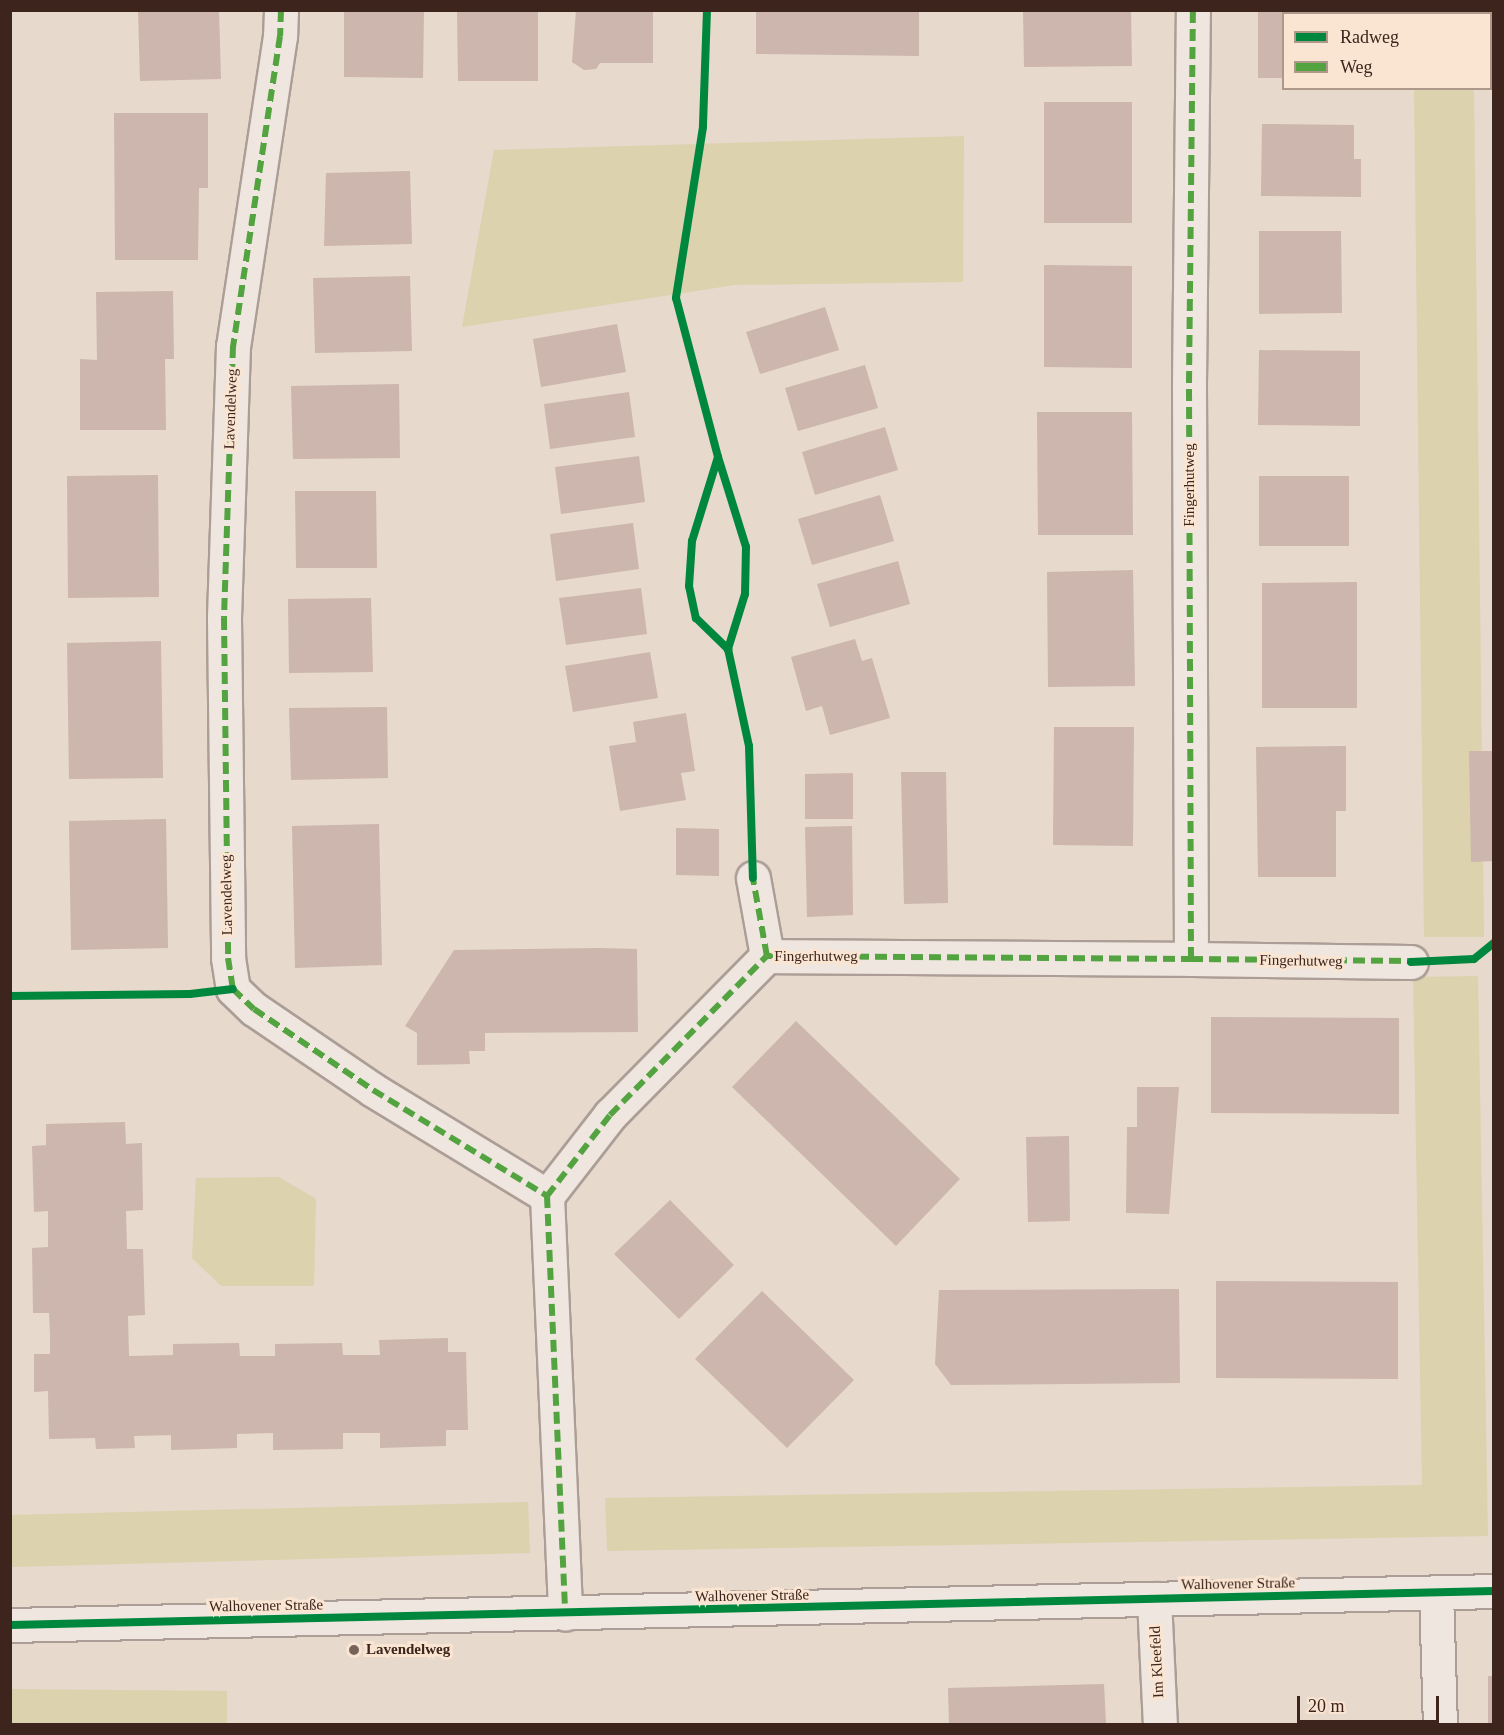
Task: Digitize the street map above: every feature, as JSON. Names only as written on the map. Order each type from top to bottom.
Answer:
[{"type":"street","name":"Lavendelweg","points":[[280,10],[280,36],[233,346],[224,618],[228,958],[233,989],[254,1009],[373,1090],[547,1196]]},
{"type":"street","name":"Fingerhutweg","points":[[1191,959],[1189,382],[1194,10]]},
{"type":"street","points":[[753,878],[767,956]]},
{"type":"street","name":"Fingerhutweg","points":[[547,1196],[610,1115],[767,956],[1411,962]]},
{"type":"street","points":[[547,1196],[565,1614]]},
{"type":"street","name":"Walhovener Straße","points":[[10,1625],[565,1614],[1494,1590]]},
{"type":"street","points":[[1436,1592],[1440,1725]]},
{"type":"street","name":"Im Kleefeld","points":[[1154,1599],[1160,1725]]},
{"type":"shaded area","points":[[1413,11],[1473,11],[1473,12]]},
{"type":"shaded area","points":[[1414,90],[1474,90],[1484,937],[1424,937]]},
{"type":"shaded area","points":[[964,136],[963,282],[735,285],[462,327],[494,150]]},
{"type":"shaded area","points":[[1478,976],[1488,1536],[607,1551],[605,1498],[1422,1485],[1413,977]]},
{"type":"shaded area","points":[[279,1177],[316,1199],[314,1286],[221,1286],[192,1258],[196,1178]]},
{"type":"shaded area","points":[[528,1502],[530,1553],[11,1567],[11,1515]]},
{"type":"shaded area","points":[[11,1689],[227,1691],[227,1724],[11,1724]]},
{"type":"building","points":[[138,10],[219,10],[221,79],[140,81]]},
{"type":"building","points":[[344,10],[424,10],[423,78],[344,77]]},
{"type":"building","points":[[457,10],[538,10],[538,81],[458,81]]},
{"type":"building","points":[[576,10],[653,10],[653,63],[600,63],[596,69],[584,70],[572,62]]},
{"type":"building","points":[[756,10],[919,10],[919,56],[756,54]]},
{"type":"building","points":[[1023,10],[1131,10],[1132,66],[1024,67]]},
{"type":"building","points":[[1258,10],[1340,10],[1340,12],[1282,12],[1282,78],[1258,78]]},
{"type":"building","points":[[1044,102],[1132,102],[1132,223],[1044,223]]},
{"type":"building","points":[[114,113],[208,113],[208,188],[199,188],[198,260],[115,260]]},
{"type":"building","points":[[1262,124],[1354,125],[1354,159],[1361,159],[1361,197],[1261,196]]},
{"type":"building","points":[[410,171],[412,244],[324,246],[326,173]]},
{"type":"building","points":[[1259,231],[1341,231],[1342,313],[1259,314]]},
{"type":"building","points":[[1044,265],[1132,266],[1132,368],[1044,367]]},
{"type":"building","points":[[410,276],[412,351],[315,353],[313,278]]},
{"type":"building","points":[[173,291],[174,359],[165,359],[166,430],[80,430],[80,359],[97,360],[96,292]]},
{"type":"building","points":[[825,307],[839,350],[760,374],[746,332]]},
{"type":"building","points":[[617,324],[626,372],[541,387],[533,339]]},
{"type":"building","points":[[1259,350],[1360,351],[1360,426],[1258,425]]},
{"type":"building","points":[[865,365],[878,408],[798,431],[785,388]]},
{"type":"building","points":[[399,384],[400,458],[293,459],[291,386]]},
{"type":"building","points":[[629,392],[635,437],[550,449],[544,404]]},
{"type":"building","points":[[1037,412],[1132,412],[1133,535],[1038,535]]},
{"type":"building","points":[[885,427],[898,470],[815,495],[802,452]]},
{"type":"building","points":[[639,456],[645,502],[561,514],[555,467]]},
{"type":"building","points":[[158,475],[159,597],[68,598],[67,476]]},
{"type":"building","points":[[1259,476],[1349,476],[1349,546],[1259,546]]},
{"type":"building","points":[[295,491],[376,491],[377,568],[296,568]]},
{"type":"building","points":[[880,495],[894,541],[812,565],[798,519]]},
{"type":"building","points":[[633,523],[639,569],[556,581],[550,534]]},
{"type":"building","points":[[898,561],[910,604],[830,627],[817,584]]},
{"type":"building","points":[[1133,570],[1135,686],[1048,687],[1047,572]]},
{"type":"building","points":[[1357,582],[1357,708],[1262,708],[1262,583]]},
{"type":"building","points":[[641,588],[647,634],[566,645],[559,598]]},
{"type":"building","points":[[371,598],[373,672],[289,673],[288,599]]},
{"type":"building","points":[[855,639],[862,661],[872,658],[890,718],[830,735],[822,706],[806,711],[791,657]]},
{"type":"building","points":[[161,641],[163,778],[69,779],[67,643]]},
{"type":"building","points":[[650,652],[658,698],[573,712],[565,666]]},
{"type":"building","points":[[387,707],[388,778],[291,780],[289,708]]},
{"type":"building","points":[[686,713],[695,771],[681,773],[686,800],[620,811],[609,746],[636,742],[633,722]]},
{"type":"building","points":[[1054,727],[1134,727],[1133,846],[1053,845]]},
{"type":"building","points":[[1346,746],[1346,811],[1336,811],[1336,877],[1258,877],[1256,747]]},
{"type":"building","points":[[1469,751],[1494,751],[1494,861],[1471,862]]},
{"type":"building","points":[[901,772],[946,772],[948,903],[904,904]]},
{"type":"building","points":[[853,773],[853,819],[805,819],[805,774]]},
{"type":"building","points":[[166,819],[168,948],[71,950],[69,821]]},
{"type":"building","points":[[379,824],[382,965],[295,968],[292,826]]},
{"type":"building","points":[[852,826],[853,915],[807,917],[805,827]]},
{"type":"building","points":[[676,828],[719,829],[719,876],[676,875]]},
{"type":"building","points":[[637,949],[638,1032],[485,1033],[485,1051],[469,1051],[470,1064],[417,1065],[417,1033],[405,1026],[454,950]]},
{"type":"building","points":[[1211,1017],[1399,1018],[1399,1114],[1211,1113]]},
{"type":"building","points":[[796,1021],[960,1179],[896,1246],[732,1087]]},
{"type":"building","points":[[1137,1087],[1179,1087],[1169,1214],[1126,1213],[1127,1127],[1137,1127]]},
{"type":"building","points":[[125,1122],[126,1144],[142,1143],[143,1210],[126,1211],[127,1249],[143,1249],[145,1315],[128,1316],[129,1356],[173,1355],[173,1344],[239,1343],[240,1356],[275,1356],[275,1344],[342,1343],[343,1355],[380,1355],[379,1340],[448,1338],[448,1352],[466,1352],[468,1430],[446,1430],[446,1446],[380,1448],[380,1433],[343,1433],[343,1449],[273,1450],[273,1433],[237,1434],[237,1448],[171,1450],[171,1435],[134,1436],[135,1448],[96,1449],[95,1438],[49,1439],[48,1391],[34,1392],[34,1354],[50,1354],[50,1335],[49,1313],[33,1313],[32,1248],[48,1247],[48,1211],[34,1212],[32,1146],[46,1145],[46,1124]]},
{"type":"building","points":[[1069,1136],[1070,1221],[1028,1222],[1026,1137]]},
{"type":"building","points":[[670,1200],[734,1265],[679,1319],[614,1254]]},
{"type":"building","points":[[1216,1281],[1398,1282],[1398,1379],[1216,1378]]},
{"type":"building","points":[[1179,1289],[1180,1383],[951,1385],[935,1364],[939,1290]]},
{"type":"building","points":[[762,1291],[854,1380],[787,1448],[695,1359]]},
{"type":"building","points":[[1488,1676],[1494,1676],[1494,1724],[1488,1724]]},
{"type":"building","points":[[1104,1684],[1106,1724],[949,1724],[948,1688]]},
{"type":"marked path","points":[[281,10],[280,36],[233,346],[224,618],[228,958],[233,989],[254,1009],[373,1090],[547,1196],[565,1614]]},
{"type":"marked path","points":[[547,1196],[610,1115],[767,956],[1191,959],[1189,383],[1193,10]]},
{"type":"marked path","points":[[752,873],[767,956]]},
{"type":"marked path","points":[[1191,959],[1416,961]]},
{"type":"cycle path","points":[[707,10],[703,127],[676,298],[718,457],[746,547],[745,594],[728,649],[749,746],[753,878]]},
{"type":"cycle path","points":[[718,457],[692,541],[689,586],[696,618],[728,649]]},
{"type":"cycle path","points":[[1411,962],[1474,959],[1494,943]]},
{"type":"cycle path","points":[[10,996],[190,994],[233,989]]},
{"type":"cycle path","points":[[10,1625],[1494,1591]]},
{"type":"place","name":"Lavendelweg","points":[[354,1650]]}]
